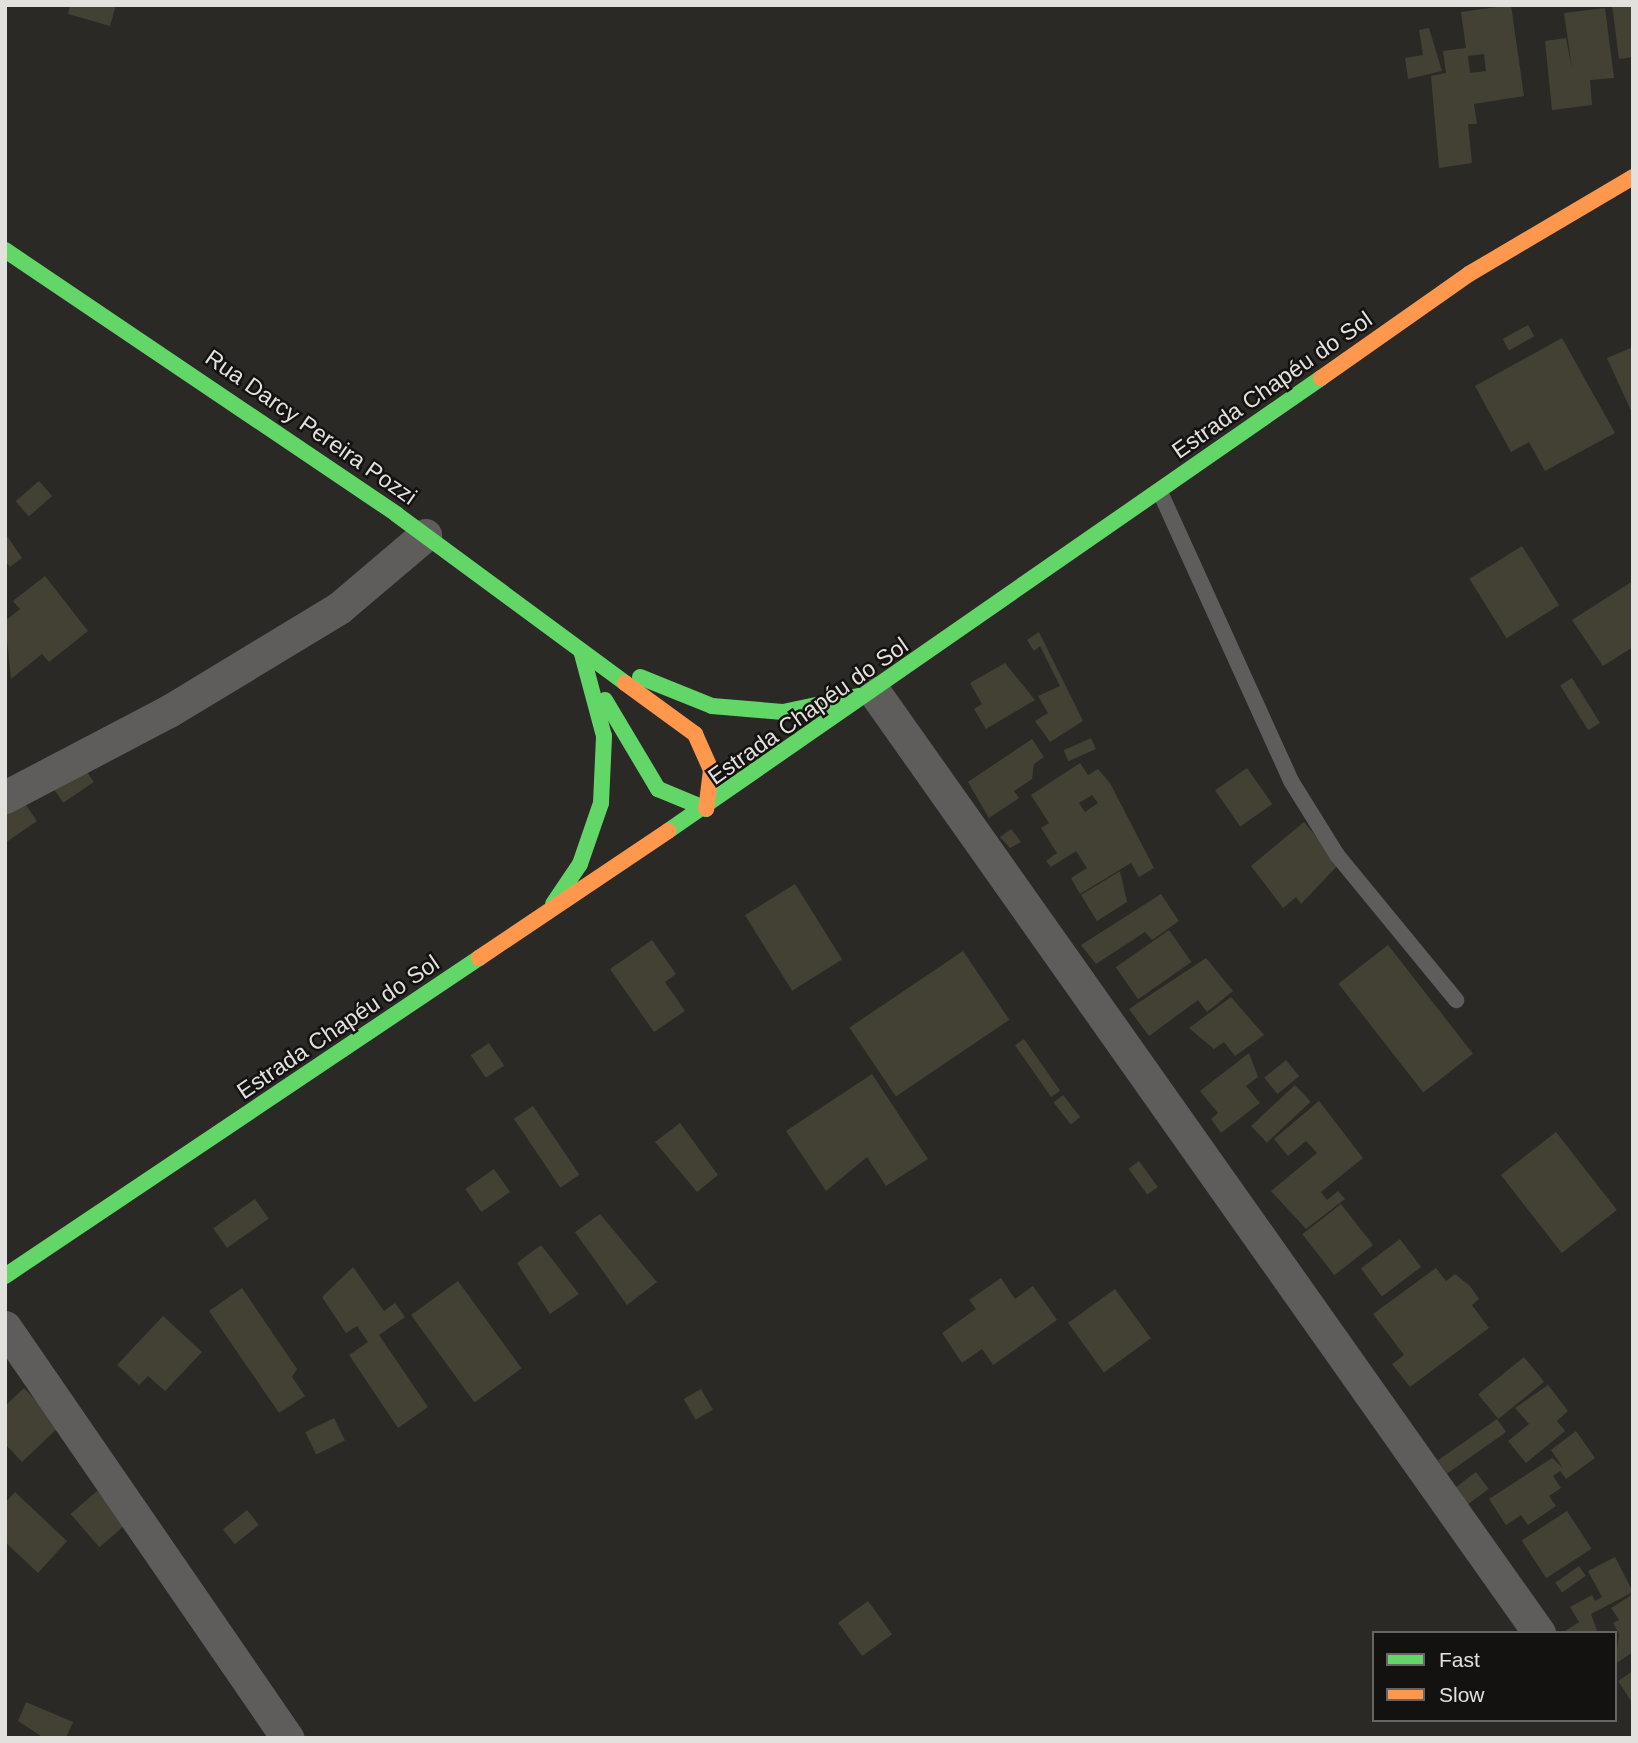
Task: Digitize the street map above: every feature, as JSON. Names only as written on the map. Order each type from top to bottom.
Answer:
[{"type":"main road","name":"Estrada Chapéu do Sol","points":[[5,1276],[706,809],[1469,274],[1633,177]]},
{"type":"main road","name":"Rua Darcy Pereira Pozzi","points":[[5,250],[80,295],[425,535],[582,654],[695,734],[711,770],[706,809],[658,789],[582,654]]},
{"type":"main road","points":[[582,654],[712,706],[783,712],[875,693]]},
{"type":"main road","points":[[545,915],[580,864],[601,803],[604,736],[582,654]]},
{"type":"street","points":[[5,797],[169,711],[339,608],[425,535]]},
{"type":"street","points":[[875,693],[1538,1631]]},
{"type":"street","points":[[5,1327],[288,1738]]},
{"type":"lane","points":[[1160,492],[1291,782],[1337,855],[1455,1000]]},
{"type":"building","points":[[70,5],[116,5],[110,26],[68,14]]},
{"type":"building","points":[[1511,5],[1524,96],[1474,104],[1477,124],[1468,124],[1472,163],[1439,168],[1431,76],[1446,73],[1443,51],[1466,48],[1461,12]],"holes":[[[1484,54],[1486,71],[1470,73],[1468,56]]]},
{"type":"building","points":[[1612,5],[1633,5],[1633,57],[1619,59]]},
{"type":"building","points":[[1605,8],[1614,78],[1590,80],[1592,105],[1552,110],[1545,41],[1566,38],[1572,69],[1564,13]]},
{"type":"building","points":[[1429,28],[1442,71],[1408,79],[1405,58],[1423,55],[1419,30]]},
{"type":"building","points":[[1528,325],[1534,336],[1509,350],[1503,339]]},
{"type":"building","points":[[1562,338],[1615,433],[1545,471],[1529,442],[1511,452],[1475,386]]},
{"type":"building","points":[[1633,347],[1633,415],[1607,358]]},
{"type":"building","points":[[39,481],[52,496],[29,516],[16,501]]},
{"type":"building","points":[[5,533],[22,558],[10,567],[5,561]]},
{"type":"building","points":[[1522,546],[1559,605],[1507,638],[1469,579]]},
{"type":"building","points":[[45,576],[88,631],[49,662],[42,654],[11,679],[5,621],[20,609],[13,601]]},
{"type":"building","points":[[1633,581],[1633,647],[1603,666],[1572,620]]},
{"type":"building","points":[[1039,632],[1083,721],[1050,742],[1035,721],[1048,713],[1038,696],[1060,686],[1040,646],[1034,651],[1027,640]]},
{"type":"building","points":[[1005,663],[1035,700],[986,729],[974,709],[982,704],[970,683]]},
{"type":"building","points":[[1572,678],[1600,723],[1588,730],[1560,685]]},
{"type":"building","points":[[1091,738],[1096,749],[1068,761],[1064,750]]},
{"type":"building","points":[[1032,739],[1044,757],[1034,764],[1032,779],[1014,791],[1019,798],[989,818],[968,782]]},
{"type":"building","points":[[81,763],[94,782],[63,803],[50,784]]},
{"type":"building","points":[[1080,763],[1088,775],[1098,769],[1110,783],[1154,868],[1139,877],[1131,863],[1080,894],[1071,878],[1087,868],[1076,851],[1051,867],[1046,861],[1057,853],[1041,828],[1049,823],[1031,795]],"holes":[[[1092,795],[1098,803],[1085,812],[1079,803]]]},
{"type":"building","points":[[1247,768],[1272,804],[1240,826],[1215,790]]},
{"type":"building","points":[[23,801],[37,821],[5,843],[5,813]]},
{"type":"building","points":[[1304,822],[1339,864],[1301,904],[1296,897],[1283,908],[1251,866]]},
{"type":"building","points":[[1011,829],[1021,842],[1010,848],[1000,837]]},
{"type":"building","points":[[1120,871],[1127,902],[1097,921],[1081,895]]},
{"type":"building","points":[[795,884],[842,959],[792,991],[745,915]]},
{"type":"building","points":[[1161,894],[1179,921],[1152,940],[1145,932],[1096,964],[1081,945]]},
{"type":"building","points":[[1169,930],[1191,962],[1138,999],[1116,967]]},
{"type":"building","points":[[652,940],[676,974],[665,982],[685,1011],[654,1032],[610,969]]},
{"type":"building","points":[[1388,945],[1473,1054],[1423,1093],[1338,984]]},
{"type":"building","points":[[963,951],[1009,1020],[896,1096],[849,1028]]},
{"type":"building","points":[[1206,958],[1233,991],[1207,1012],[1198,1000],[1149,1036],[1129,1009]]},
{"type":"building","points":[[1231,997],[1264,1035],[1235,1056],[1224,1042],[1214,1049],[1189,1028]]},
{"type":"building","points":[[1024,1039],[1060,1091],[1051,1097],[1015,1045]]},
{"type":"building","points":[[489,1043],[504,1065],[486,1078],[471,1055]]},
{"type":"building","points":[[1249,1053],[1258,1077],[1246,1086],[1260,1103],[1221,1133],[1211,1119],[1218,1113],[1200,1091]]},
{"type":"building","points":[[1286,1060],[1299,1076],[1277,1094],[1264,1078]]},
{"type":"building","points":[[872,1074],[928,1159],[886,1186],[867,1157],[826,1191],[786,1131]]},
{"type":"building","points":[[1295,1085],[1311,1102],[1267,1143],[1251,1126]]},
{"type":"building","points":[[1063,1095],[1080,1117],[1071,1124],[1054,1102]]},
{"type":"building","points":[[1319,1101],[1363,1158],[1321,1192],[1327,1200],[1338,1191],[1345,1199],[1306,1229],[1271,1191],[1317,1153],[1306,1141],[1288,1156],[1274,1139]]},
{"type":"building","points":[[533,1106],[579,1175],[560,1188],[514,1119]]},
{"type":"building","points":[[680,1123],[718,1175],[697,1192],[655,1142]]},
{"type":"building","points":[[1556,1132],[1617,1210],[1562,1253],[1501,1175]]},
{"type":"building","points":[[1139,1161],[1158,1187],[1147,1195],[1128,1169]]},
{"type":"building","points":[[494,1169],[510,1192],[481,1212],[465,1189]]},
{"type":"building","points":[[255,1199],[269,1219],[227,1248],[213,1228]]},
{"type":"building","points":[[1341,1204],[1373,1245],[1334,1275],[1302,1234]]},
{"type":"building","points":[[600,1214],[657,1282],[627,1305],[575,1232]]},
{"type":"building","points":[[1400,1239],[1421,1267],[1382,1296],[1361,1268]]},
{"type":"building","points":[[541,1245],[579,1294],[550,1314],[517,1263]]},
{"type":"building","points":[[353,1267],[384,1311],[395,1303],[405,1317],[379,1335],[428,1407],[398,1428],[349,1355],[368,1342],[357,1326],[346,1333],[322,1297]]},
{"type":"building","points":[[1436,1268],[1446,1281],[1455,1274],[1470,1286],[1479,1299],[1472,1305],[1489,1328],[1410,1387],[1392,1364],[1404,1355],[1373,1314]]},
{"type":"building","points":[[1001,1278],[1015,1299],[1033,1286],[1057,1320],[993,1365],[982,1349],[962,1363],[942,1333],[976,1309],[969,1300]]},
{"type":"building","points":[[458,1281],[521,1368],[475,1402],[411,1315]]},
{"type":"building","points":[[242,1288],[297,1369],[292,1377],[305,1396],[279,1413],[209,1311]]},
{"type":"building","points":[[1115,1289],[1151,1338],[1104,1372],[1068,1323]]},
{"type":"building","points":[[163,1316],[202,1352],[165,1391],[148,1376],[139,1385],[117,1365]]},
{"type":"building","points":[[1524,1357],[1544,1382],[1498,1419],[1478,1394]]},
{"type":"building","points":[[1548,1385],[1568,1411],[1557,1421],[1565,1431],[1526,1463],[1508,1441],[1529,1424],[1515,1408]]},
{"type":"building","points":[[24,1388],[60,1426],[22,1462],[5,1444],[5,1406]]},
{"type":"building","points":[[701,1389],[713,1410],[696,1420],[684,1399]]},
{"type":"building","points":[[334,1418],[345,1440],[316,1454],[305,1432]]},
{"type":"building","points":[[1497,1419],[1506,1432],[1447,1473],[1438,1460]]},
{"type":"building","points":[[1576,1431],[1595,1458],[1566,1479],[1560,1471],[1553,1476],[1561,1488],[1549,1496],[1556,1506],[1528,1525],[1521,1515],[1506,1525],[1489,1499],[1552,1458],[1563,1468],[1551,1450]]},
{"type":"building","points":[[1476,1472],[1489,1489],[1465,1506],[1453,1489]]},
{"type":"building","points":[[97,1491],[126,1524],[99,1547],[71,1514]]},
{"type":"building","points":[[15,1492],[67,1541],[38,1573],[5,1542],[5,1503]]},
{"type":"building","points":[[247,1510],[259,1525],[235,1544],[223,1530]]},
{"type":"building","points":[[1567,1511],[1592,1549],[1546,1578],[1522,1540]]},
{"type":"building","points":[[1615,1557],[1633,1592],[1591,1614],[1597,1631],[1565,1631],[1579,1622],[1570,1607],[1592,1595],[1595,1601],[1602,1597],[1588,1571]]},
{"type":"building","points":[[1579,1566],[1586,1576],[1562,1592],[1555,1583]]},
{"type":"building","points":[[1633,1594],[1633,1652],[1617,1663],[1619,1634],[1613,1623],[1619,1620],[1611,1608]]},
{"type":"building","points":[[868,1601],[892,1634],[862,1656],[838,1623]]},
{"type":"building","points":[[1633,1671],[1633,1704],[1618,1681]]},
{"type":"building","points":[[26,1702],[73,1722],[66,1738],[44,1738],[18,1721]]},
{"type":"traffic: fast","points":[[5,250],[396,514],[625,683]]},
{"type":"traffic: fast","points":[[668,831],[1321,378]]},
{"type":"traffic: fast","points":[[553,904],[580,864],[601,803],[604,736],[582,654]]},
{"type":"traffic: fast","points":[[640,677],[712,706],[783,712],[859,696]]},
{"type":"traffic: fast","points":[[605,700],[658,789],[706,809]]},
{"type":"traffic: fast","points":[[5,1276],[479,958]]},
{"type":"traffic: slow","points":[[1321,378],[1469,274],[1633,177]]},
{"type":"traffic: slow","points":[[625,683],[695,734],[711,770],[706,809]]},
{"type":"traffic: slow","points":[[479,958],[668,831]]}]
